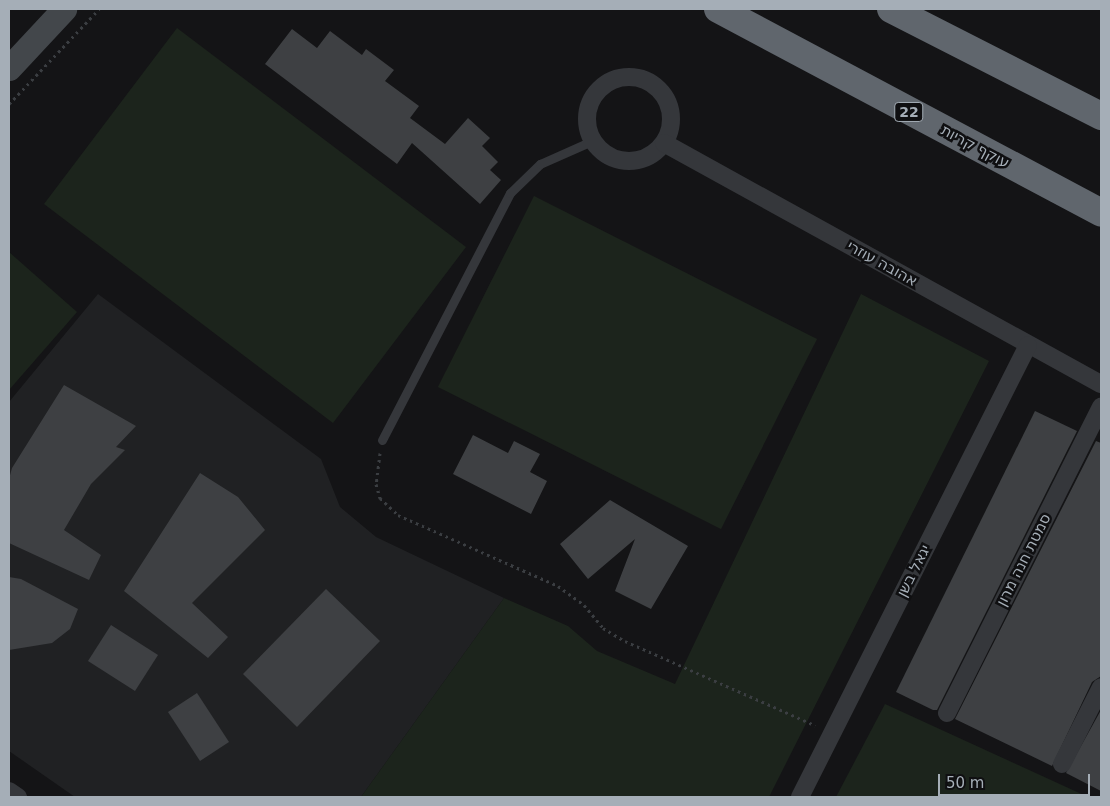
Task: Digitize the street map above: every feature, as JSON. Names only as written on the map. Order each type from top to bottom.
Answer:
[{"type":"highway","name":"עוקף קריות","points":[[718,9],[1101,213]]},
{"type":"highway","points":[[890,9],[1101,116]]},
{"type":"main road","points":[[9,68],[64,9]]},
{"type":"street","points":[[624,76],[651,82],[669,103],[672,116],[664,143],[642,160],[628,162],[602,152],[592,141],[587,128],[591,100],[605,84],[624,76]]},
{"type":"street","name":"אהובה עוזרי","points":[[664,143],[1101,384]]},
{"type":"street","name":"יגאל בשן","points":[[800,797],[1028,345]]},
{"type":"street","name":"סמטת חנה מרון","points":[[947,713],[1101,407]]},
{"type":"street","points":[[1062,764],[1101,687]]},
{"type":"street","points":[[9,791],[18,797]]},
{"type":"lane","points":[[382,440],[510,192],[540,164],[592,141]]},
{"type":"path","points":[[9,104],[99,9]]},
{"type":"path","points":[[382,440],[376,484],[380,498],[398,515],[558,586],[584,605],[603,628],[625,642],[833,733]]},
{"type":"shaded area","points":[[177,28],[466,247],[333,423],[44,204]]},
{"type":"shaded area","points":[[534,196],[817,339],[721,529],[438,387]]},
{"type":"shaded area","points":[[9,252],[77,312],[9,390]]},
{"type":"shaded area","points":[[98,294],[321,459],[340,507],[376,537],[504,598],[361,797],[75,797],[9,751],[9,402]]},
{"type":"shaded area","points":[[861,294],[989,361],[769,797],[361,797],[504,598],[568,626],[597,651],[675,684]]},
{"type":"shaded area","points":[[885,704],[1088,797],[836,797]]},
{"type":"building","points":[[292,29],[317,48],[330,31],[362,55],[366,49],[394,70],[385,81],[419,106],[410,118],[445,144],[468,118],[490,138],[482,146],[498,162],[490,170],[501,180],[480,204],[412,143],[397,164],[265,64]]},
{"type":"building","points":[[64,385],[136,426],[116,447],[125,450],[91,484],[64,530],[101,555],[89,580],[9,543],[9,479],[12,468]]},
{"type":"building","points":[[1035,411],[1077,431],[937,710],[933,710],[896,692]]},
{"type":"building","points":[[473,435],[508,453],[514,441],[540,454],[530,472],[547,481],[531,514],[453,474]]},
{"type":"building","points":[[1096,441],[1101,443],[1101,676],[1092,682],[1052,766],[955,719]]},
{"type":"building","points":[[200,473],[238,497],[265,530],[192,603],[228,637],[208,658],[124,591]]},
{"type":"building","points":[[610,500],[688,546],[651,609],[615,591],[635,539],[588,579],[560,544]]},
{"type":"building","points":[[9,577],[21,579],[78,609],[70,629],[52,643],[9,650]]},
{"type":"building","points":[[326,589],[380,641],[297,727],[243,674]]},
{"type":"building","points":[[111,625],[158,655],[135,691],[88,661]]},
{"type":"building","points":[[197,693],[229,742],[200,761],[168,712]]},
{"type":"building","points":[[1101,710],[1101,791],[1066,773]]}]
